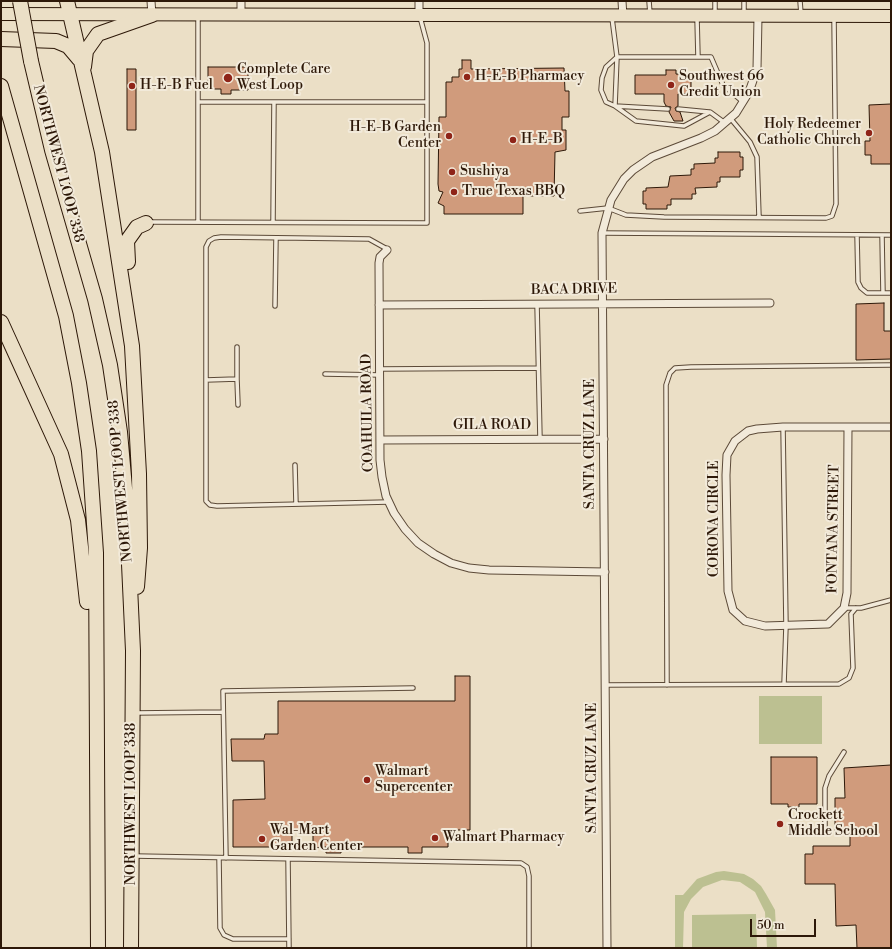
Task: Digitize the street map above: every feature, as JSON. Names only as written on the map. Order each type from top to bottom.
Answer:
[{"type":"highway","name":"NORTHWEST LOOP 338","points":[[20,1],[31,61],[52,150],[95,300],[112,378],[123,465],[132,651],[132,948]]},
{"type":"highway","points":[[68,8],[102,152],[132,346],[137,435],[140,548],[132,651]]},
{"type":"highway","points":[[83,73],[86,51],[98,34],[152,8]]},
{"type":"highway","points":[[1,39],[56,41],[68,46],[80,59]]},
{"type":"highway","name":"NORTHWEST LOOP 338","points":[[1,86],[57,283],[73,350],[84,417],[92,485],[96,553],[98,948]]},
{"type":"highway","points":[[137,435],[141,406],[136,323],[126,246],[132,232],[146,222]]},
{"type":"highway","points":[[1,322],[61,454],[78,520],[86,582],[97,774]]},
{"type":"main road","points":[[1,14],[68,8],[152,8],[198,15],[241,16],[891,16]]},
{"type":"street","points":[[241,1],[241,16]]},
{"type":"street","points":[[419,1],[419,16]]},
{"type":"street","points":[[617,17],[622,1]]},
{"type":"street","name":"SANTA CRUZ LANE","points":[[607,948],[602,234],[608,208],[616,189],[624,179],[642,163],[664,151],[701,138],[728,121],[743,102],[750,92],[757,70],[758,17]]},
{"type":"street","name":"COAHUILA ROAD","points":[[387,250],[380,257],[379,263],[378,305],[382,477],[389,502],[405,529],[418,543],[434,554],[451,563],[469,568],[489,570],[605,572]]},
{"type":"street","name":"BACA DRIVE","points":[[378,305],[602,302],[770,303]]},
{"type":"street","name":"CORONA CIRCLE","points":[[828,624],[786,626],[752,624],[739,617],[730,604],[727,566],[727,455],[729,449],[740,435],[748,431],[783,427],[891,427]]},
{"type":"street","name":"FONTANA STREET","points":[[828,624],[844,608],[847,593],[848,427]]},
{"type":"street","name":"GILA ROAD","points":[[380,440],[604,439]]},
{"type":"lane","points":[[649,1],[650,17]]},
{"type":"lane","points":[[715,1],[715,17]]},
{"type":"lane","points":[[744,1],[744,17]]},
{"type":"lane","points":[[800,1],[801,17]]},
{"type":"lane","points":[[198,15],[198,222]]},
{"type":"lane","points":[[146,222],[427,223],[427,43],[419,16]]},
{"type":"lane","points":[[615,106],[617,17]]},
{"type":"lane","points":[[697,17],[698,57]]},
{"type":"lane","points":[[580,211],[608,208],[626,215],[826,218],[832,216],[835,210],[834,17]]},
{"type":"lane","points":[[710,112],[684,126],[636,121],[615,106],[606,102],[601,90],[602,78],[606,67],[617,57],[711,57],[723,85],[743,102]]},
{"type":"lane","points":[[198,102],[427,102]]},
{"type":"lane","points":[[273,222],[274,102]]},
{"type":"lane","points":[[615,106],[668,109]]},
{"type":"lane","points":[[678,109],[710,112],[728,121],[750,142],[757,157],[759,217]]},
{"type":"lane","points":[[602,234],[891,235]]},
{"type":"lane","points":[[857,235],[858,282],[861,288],[867,292],[891,293]]},
{"type":"lane","points":[[882,235],[883,293]]},
{"type":"lane","points":[[387,250],[370,240],[221,237],[214,238],[208,242],[206,247],[206,501],[210,505],[217,506],[389,502]]},
{"type":"lane","points":[[276,238],[276,306]]},
{"type":"lane","points":[[537,303],[540,439]]},
{"type":"lane","points":[[237,347],[238,405]]},
{"type":"lane","points":[[667,685],[666,385],[670,373],[675,368],[691,367],[891,365]]},
{"type":"lane","points":[[326,374],[538,368]]},
{"type":"lane","points":[[206,380],[237,379]]},
{"type":"lane","points":[[783,427],[786,626],[784,684]]},
{"type":"lane","points":[[295,465],[296,504]]},
{"type":"lane","points":[[844,608],[856,608],[891,600]]},
{"type":"lane","points":[[605,685],[839,684],[849,678],[853,668],[851,614],[856,608]]},
{"type":"lane","points":[[226,858],[223,690],[413,688]]},
{"type":"lane","points":[[132,714],[223,712]]},
{"type":"lane","points":[[825,829],[825,788],[829,776],[844,752]]},
{"type":"lane","points":[[132,856],[521,863],[527,867],[529,876],[530,948]]},
{"type":"lane","points":[[219,858],[220,928],[224,934],[234,938],[289,939]]},
{"type":"lane","points":[[288,859],[290,948]]},
{"type":"green space","points":[[759,696],[822,696],[822,744],[759,744]]},
{"type":"green space","points":[[724,871],[744,874],[761,886],[775,910],[777,948],[767,948],[765,912],[755,892],[740,882],[722,880],[703,887],[691,899],[684,912],[683,948],[675,948],[675,895],[683,895],[697,879],[716,872]]},
{"type":"green space","points":[[756,914],[757,948],[692,948],[692,915]]},
{"type":"building","name":"H-E-B","points":[[462,60],[471,60],[471,69],[564,68],[565,91],[569,91],[569,117],[562,117],[562,130],[566,130],[566,150],[555,152],[554,196],[523,196],[523,214],[444,214],[444,206],[438,203],[443,192],[439,191],[438,184],[439,117],[446,117],[446,82],[452,82],[452,77],[459,77],[459,69],[462,69]]},
{"type":"building","name":"Complete Care West Loop","points":[[208,67],[248,67],[248,90],[231,90],[231,94],[221,94],[221,89],[208,89]]},
{"type":"building","name":"H-E-B Fuel","points":[[127,69],[136,69],[136,130],[127,130]]},
{"type":"building","points":[[666,70],[676,70],[676,74],[691,75],[691,93],[678,94],[678,106],[675,108],[676,111],[680,112],[683,121],[674,121],[669,112],[671,107],[666,106],[664,102],[664,94],[635,94],[635,75],[666,75]]},
{"type":"building","points":[[891,104],[891,164],[871,164],[871,155],[865,155],[865,141],[870,141],[869,105]]},
{"type":"building","points":[[718,152],[740,152],[740,157],[743,157],[743,170],[740,170],[740,177],[720,177],[720,182],[717,182],[717,187],[695,188],[696,194],[692,194],[692,199],[671,199],[671,205],[667,205],[667,209],[646,209],[646,204],[643,204],[643,191],[646,191],[646,188],[668,187],[670,176],[691,175],[691,169],[694,169],[694,164],[715,163],[715,158],[718,158]]},
{"type":"building","points":[[884,303],[884,331],[891,331],[891,359],[856,360],[856,304]]},
{"type":"building","name":"Walmart Supercenter","points":[[455,676],[470,676],[470,830],[448,830],[448,847],[422,847],[422,853],[408,853],[408,847],[341,847],[341,853],[326,853],[326,847],[313,848],[313,830],[292,830],[292,847],[233,847],[233,800],[265,799],[264,761],[232,761],[231,739],[264,739],[265,734],[278,734],[278,701],[455,701]]},
{"type":"building","points":[[771,757],[817,757],[817,804],[799,804],[799,807],[788,807],[788,804],[771,804]]},
{"type":"building","points":[[891,765],[891,948],[857,948],[856,925],[836,926],[835,884],[805,884],[805,854],[813,854],[813,846],[850,846],[850,831],[835,832],[835,798],[845,798],[844,768]]},
{"type":"place","name":"H-E-B Pharmacy","points":[[467,77]]},
{"type":"place","name":"Complete Care West Loop","points":[[228,78]]},
{"type":"place","name":"Southwest 66 Credit Union","points":[[671,85]]},
{"type":"place","name":"H-E-B Fuel","points":[[132,86]]},
{"type":"place","name":"Holy Redeemer Catholic Church","points":[[869,133]]},
{"type":"place","name":"H-E-B Garden Center","points":[[449,136]]},
{"type":"place","name":"H-E-B","points":[[513,140]]},
{"type":"place","name":"Sushiya","points":[[452,172]]},
{"type":"place","name":"True Texas BBQ","points":[[454,192]]},
{"type":"place","name":"Walmart Supercenter","points":[[367,780]]},
{"type":"place","name":"Crockett Middle School","points":[[780,824]]},
{"type":"place","name":"Walmart Pharmacy","points":[[435,838]]},
{"type":"place","name":"Wal-Mart Garden Center","points":[[262,839]]}]
